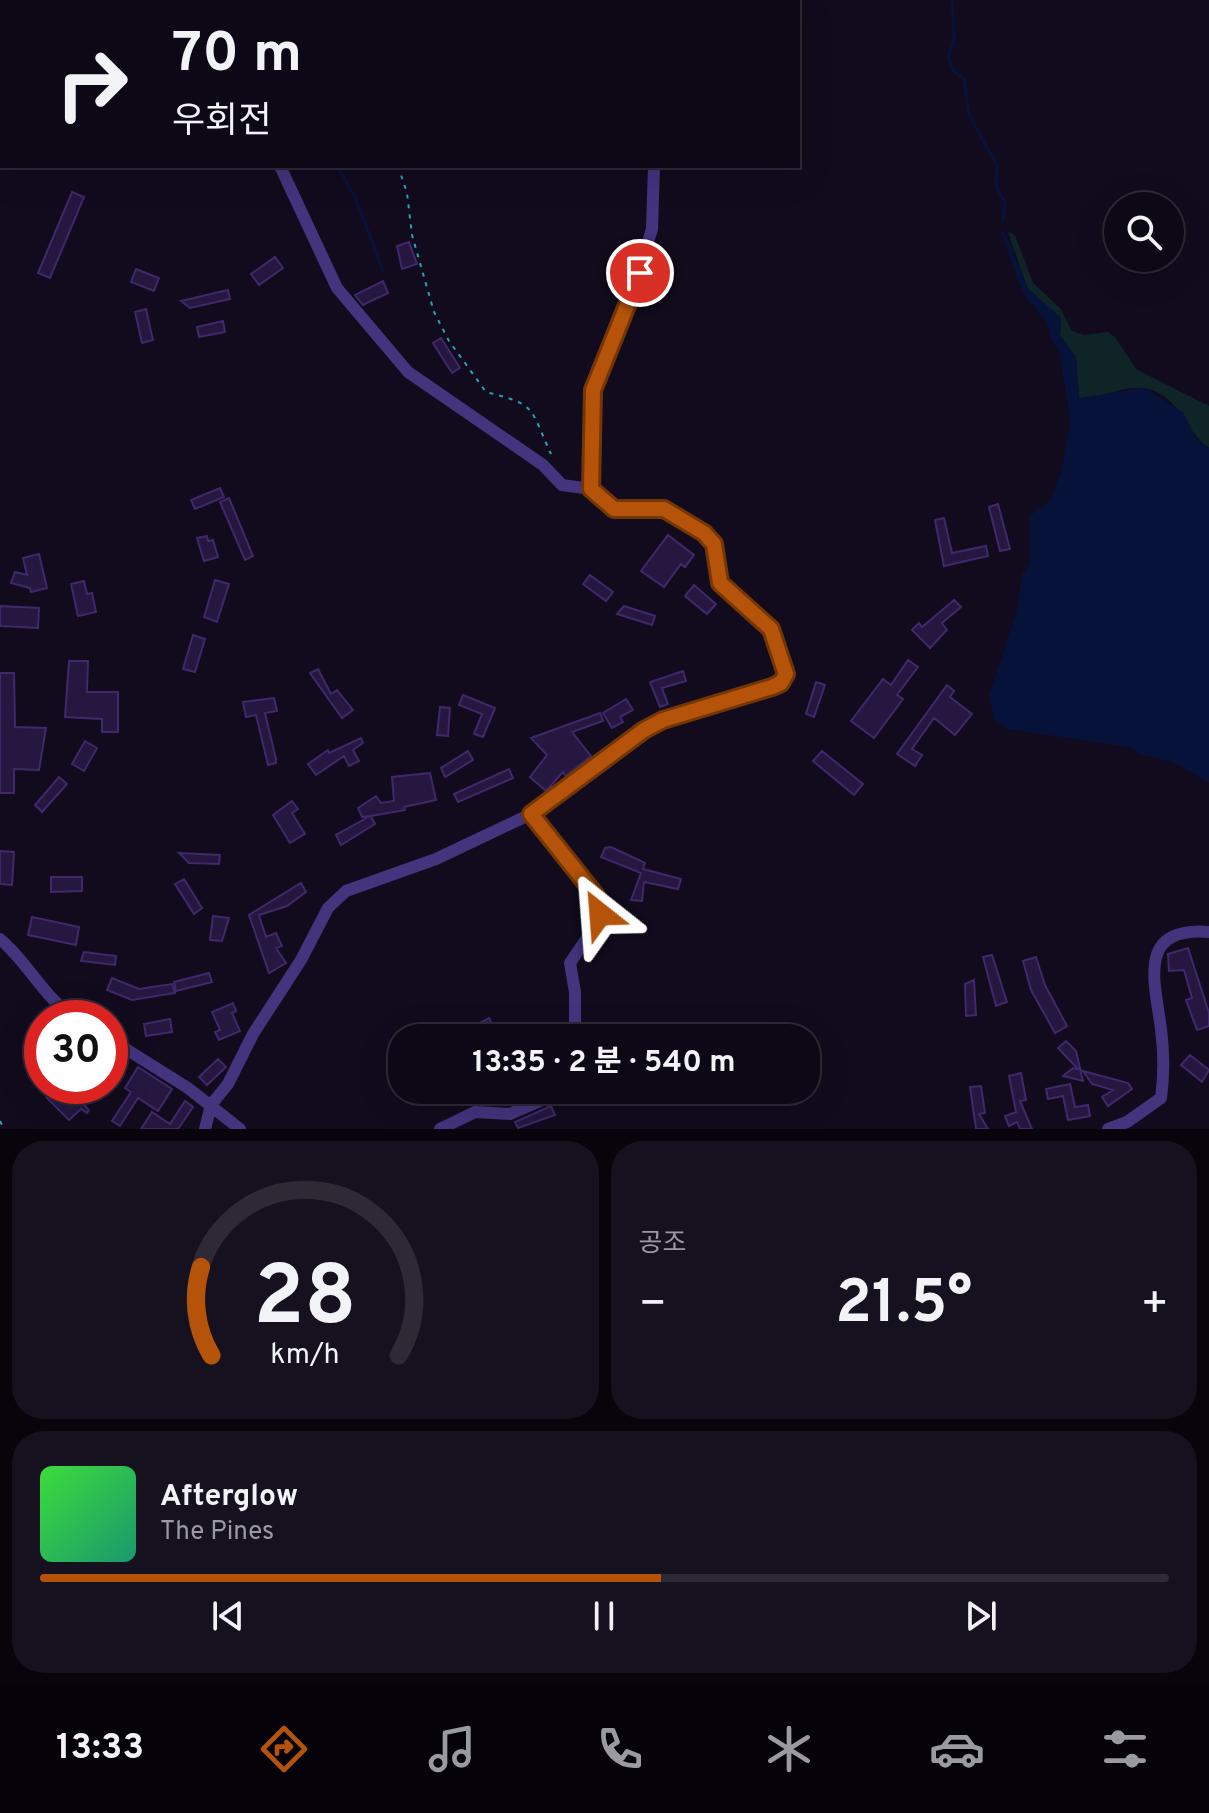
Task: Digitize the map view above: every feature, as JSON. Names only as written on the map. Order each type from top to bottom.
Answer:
[{"type":"street","points":[[205,1129],[211,1105],[228,1084],[253,1034],[335,899],[377,878],[436,859],[531,814],[644,730],[663,720],[772,687],[781,683],[786,674],[771,629],[720,583],[714,544],[704,533],[664,509],[614,509],[591,489],[562,485],[543,465],[408,372],[337,288],[281,168]]},
{"type":"street","points":[[591,489],[593,390],[628,307],[652,229],[654,168]]},
{"type":"street","points":[[531,814],[600,905],[597,923],[570,963],[576,1024]]},
{"type":"street","points":[[1108,1129],[1138,1115],[1161,1098],[1161,1029],[1153,981],[1156,955],[1169,938],[1179,932],[1209,932]]},
{"type":"street","points":[[0,939],[21,957],[53,1000]]},
{"type":"street","points":[[128,1051],[211,1105],[240,1129]]},
{"type":"street","points":[[440,1129],[475,1112],[510,1114],[533,1104]]},
{"type":"path","points":[[399,168],[407,193],[412,235],[434,312],[449,341],[486,392],[522,400],[529,407],[555,465],[556,478]]},
{"type":"path","points":[[0,1121],[4,1129]]},
{"type":"green space","points":[[1008,232],[1015,235],[1033,283],[1060,308],[1072,331],[1084,335],[1108,332],[1115,337],[1136,369],[1209,406],[1209,448],[1170,401],[1149,389],[1134,388],[1079,398],[1076,357],[1060,336],[1061,324],[1027,287]]},
{"type":"water","points":[[1004,230],[1027,287],[1061,318],[1060,336],[1076,357],[1079,398],[1145,388],[1183,412],[1196,439],[1209,448],[1209,783],[1173,762],[1142,755],[1128,747],[1007,729],[994,719],[989,697],[1017,610],[1022,574],[1030,564],[1030,516],[1051,499],[1062,469],[1070,420],[1060,354],[1051,339],[1047,322],[1024,295],[1001,233]]},
{"type":"building","points":[[72,192],[84,197],[50,278],[38,273]]},
{"type":"building","points":[[409,242],[417,264],[402,269],[397,246]]},
{"type":"building","points":[[275,257],[283,268],[259,285],[251,274]]},
{"type":"building","points":[[136,269],[159,278],[154,291],[131,282]]},
{"type":"building","points":[[383,281],[388,293],[363,305],[355,295]]},
{"type":"building","points":[[228,290],[230,299],[190,308],[181,301]]},
{"type":"building","points":[[146,309],[153,340],[142,343],[135,312]]},
{"type":"building","points":[[223,321],[225,332],[199,337],[197,327]]},
{"type":"building","points":[[441,338],[460,368],[452,373],[433,343]]},
{"type":"building","points":[[220,488],[224,497],[195,509],[191,500]]},
{"type":"building","points":[[229,498],[253,556],[245,560],[220,502]]},
{"type":"building","points":[[998,504],[1010,549],[1000,551],[989,507]]},
{"type":"building","points":[[944,518],[952,553],[986,546],[988,556],[944,566],[935,520]]},
{"type":"building","points":[[668,535],[694,555],[685,567],[681,564],[664,587],[641,571]]},
{"type":"building","points":[[207,536],[208,541],[213,540],[218,557],[204,561],[197,538]]},
{"type":"building","points":[[39,554],[47,588],[31,592],[30,588],[11,583],[15,572],[27,575],[23,558]]},
{"type":"building","points":[[590,575],[613,592],[606,601],[583,584]]},
{"type":"building","points":[[215,580],[229,584],[217,622],[204,617]]},
{"type":"building","points":[[84,581],[87,594],[92,593],[96,612],[78,616],[71,584]]},
{"type":"building","points":[[694,585],[716,604],[707,614],[685,596]]},
{"type":"building","points":[[954,600],[961,607],[942,623],[947,630],[930,648],[912,630],[919,623],[922,627]]},
{"type":"building","points":[[0,606],[39,608],[38,628],[0,626]]},
{"type":"building","points":[[624,606],[655,616],[652,625],[617,614]]},
{"type":"building","points":[[193,635],[205,639],[195,672],[183,669]]},
{"type":"building","points":[[908,660],[918,667],[897,695],[903,699],[874,738],[851,721],[883,679],[891,685]]},
{"type":"building","points":[[69,661],[88,661],[87,692],[118,692],[118,732],[102,732],[102,719],[65,717]]},
{"type":"building","points":[[318,669],[331,694],[337,690],[353,710],[342,718],[310,673]]},
{"type":"building","points":[[683,671],[686,681],[662,688],[668,704],[660,707],[650,682]]},
{"type":"building","points":[[0,673],[14,673],[15,727],[46,728],[39,770],[14,769],[14,793],[0,793]]},
{"type":"building","points":[[816,682],[825,685],[814,717],[806,714]]},
{"type":"building","points":[[947,685],[954,691],[950,697],[972,714],[955,735],[934,718],[912,749],[922,755],[915,766],[897,754]]},
{"type":"building","points":[[463,695],[495,708],[483,737],[474,734],[482,714],[459,705]]},
{"type":"building","points":[[274,698],[277,711],[265,713],[276,763],[268,765],[256,715],[246,717],[243,702]]},
{"type":"building","points":[[626,699],[633,710],[620,717],[623,722],[612,728],[603,713]]},
{"type":"building","points":[[440,707],[450,708],[448,736],[437,735]]},
{"type":"building","points":[[600,713],[603,721],[572,732],[591,756],[566,776],[563,772],[546,791],[530,777],[547,755],[531,738]]},
{"type":"building","points":[[361,738],[363,743],[353,750],[359,761],[349,766],[344,756],[316,775],[308,764],[328,750],[329,753]]},
{"type":"building","points":[[85,741],[97,748],[84,771],[72,764]]},
{"type":"building","points":[[468,751],[473,760],[445,777],[441,768]]},
{"type":"building","points":[[822,751],[863,784],[854,795],[813,761]]},
{"type":"building","points":[[509,769],[513,778],[458,802],[454,794]]},
{"type":"building","points":[[430,773],[436,800],[371,816],[375,824],[341,845],[336,835],[370,816],[362,817],[358,808],[376,796],[381,803],[394,801],[392,777]]},
{"type":"building","points":[[59,777],[67,784],[42,812],[35,805]]},
{"type":"building","points":[[292,801],[298,809],[292,813],[305,834],[290,843],[273,815]]},
{"type":"building","points":[[611,847],[645,863],[643,869],[681,879],[678,889],[644,882],[642,901],[631,900],[641,873],[601,857],[605,848]]},
{"type":"building","points":[[0,851],[14,852],[12,885],[0,884]]},
{"type":"building","points":[[179,853],[220,855],[219,864],[189,863]]},
{"type":"building","points":[[51,877],[82,877],[82,891],[51,892]]},
{"type":"building","points":[[184,879],[202,908],[194,914],[175,884]]},
{"type":"building","points":[[301,883],[306,892],[287,906],[259,915],[266,937],[276,933],[282,946],[276,948],[286,963],[269,973],[249,915]]},
{"type":"building","points":[[213,916],[229,918],[222,941],[210,940]]},
{"type":"building","points":[[32,917],[79,927],[76,945],[28,935]]},
{"type":"building","points":[[1188,948],[1209,1013],[1209,1026],[1197,1030],[1186,1000],[1192,998],[1184,970],[1169,971],[1168,954]]},
{"type":"building","points":[[84,952],[116,956],[115,965],[81,961]]},
{"type":"building","points":[[992,955],[1007,1002],[996,1006],[983,957]]},
{"type":"building","points":[[1036,957],[1045,985],[1067,1026],[1055,1033],[1031,990],[1023,961]]},
{"type":"building","points":[[209,973],[212,982],[176,991],[174,982]]},
{"type":"building","points":[[112,978],[139,989],[172,984],[175,993],[132,1000],[107,990]]},
{"type":"building","points":[[974,980],[976,1015],[966,1016],[965,984]]},
{"type":"building","points":[[233,1003],[236,1011],[232,1013],[240,1031],[219,1040],[215,1032],[220,1030],[212,1012]]},
{"type":"building","points":[[489,1018],[492,1024],[478,1024]]},
{"type":"building","points":[[170,1019],[172,1032],[146,1036],[144,1024]]},
{"type":"building","points":[[1066,1041],[1076,1051],[1083,1081],[1063,1076],[1073,1068],[1078,1069],[1058,1048]]},
{"type":"building","points":[[1190,1055],[1209,1070],[1202,1082],[1181,1065]]},
{"type":"building","points":[[218,1059],[226,1067],[207,1085],[199,1077]]},
{"type":"building","points":[[138,1067],[172,1089],[158,1111],[138,1098],[120,1126],[112,1121],[123,1104],[128,1104],[131,1092],[128,1083]]},
{"type":"building","points":[[1083,1071],[1128,1083],[1132,1089],[1108,1106],[1102,1097],[1113,1090],[1092,1084]]},
{"type":"building","points":[[1021,1073],[1026,1100],[1020,1101],[1032,1129],[1020,1129],[1017,1122],[1009,1126],[1005,1116],[1016,1112],[1009,1076]]},
{"type":"building","points":[[1070,1084],[1075,1107],[1088,1105],[1090,1116],[1068,1120],[1063,1096],[1048,1099],[1046,1089]]},
{"type":"building","points":[[981,1086],[985,1113],[979,1114],[988,1129],[976,1129],[970,1087]]},
{"type":"building","points":[[185,1101],[193,1107],[178,1129],[141,1129],[152,1112],[170,1124]]},
{"type":"building","points":[[53,1104],[83,1104],[89,1110],[87,1113],[81,1109],[69,1120]]},
{"type":"building","points":[[551,1106],[555,1115],[518,1128],[515,1122]]},
{"type":"waterway","points":[[952,0],[954,38],[948,58],[954,71],[964,79],[969,114],[997,166],[996,187],[1005,203],[1003,220]]},
{"type":"waterway","points":[[338,168],[355,197],[383,270]]},
{"type":"route","points":[[600,914],[597,897],[531,814],[644,730],[663,720],[772,687],[781,683],[786,674],[771,629],[720,583],[717,552],[704,533],[664,509],[614,509],[595,496],[589,484],[593,390],[640,273]]}]
